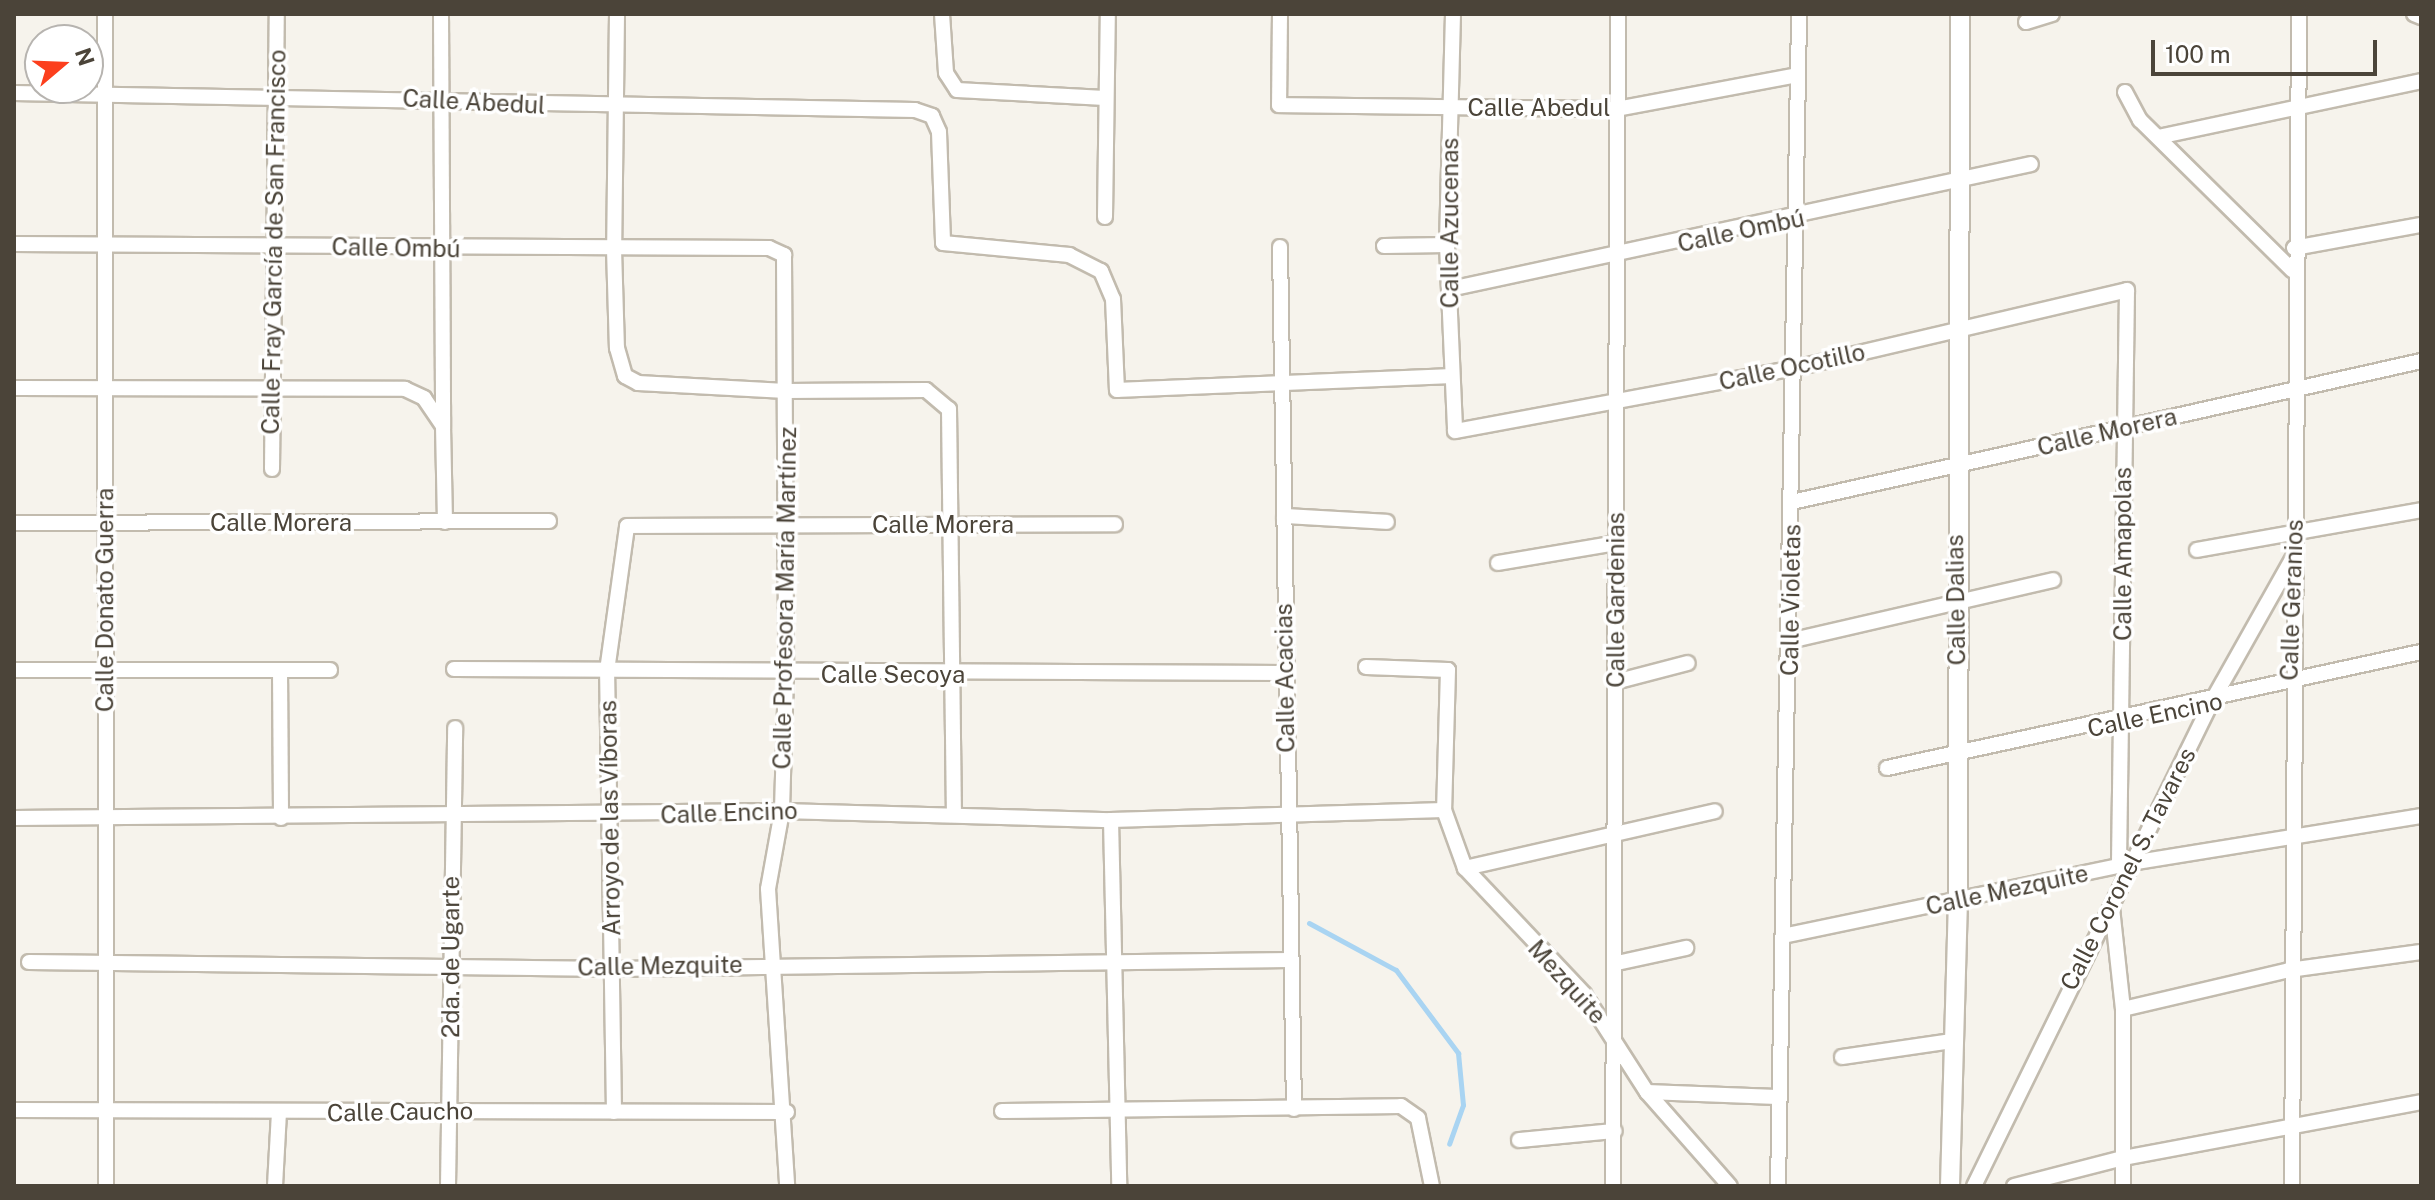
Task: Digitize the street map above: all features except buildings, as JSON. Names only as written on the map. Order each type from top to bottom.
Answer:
[{"type":"street","name":"Calle Donato Guerra","points":[[104,95],[105,14]]},
{"type":"street","name":"Calle Fray García de San Francisco","points":[[272,469],[271,247],[277,14]]},
{"type":"street","points":[[441,14],[445,522]]},
{"type":"street","points":[[617,14],[614,249],[617,348],[625,376],[638,383],[786,391],[939,394],[950,419],[954,814]]},
{"type":"street","points":[[942,14],[949,83],[983,96],[1105,98]]},
{"type":"street","points":[[1105,217],[1108,14]]},
{"type":"street","name":"Calle Abedul","points":[[1280,14],[1279,105],[1616,109],[1797,75]]},
{"type":"street","name":"Calle Azucenas","points":[[1453,14],[1447,245],[1455,431]]},
{"type":"street","name":"Calle Gardenias","points":[[1613,1186],[1612,1033],[1617,963],[1614,838],[1618,14]]},
{"type":"street","name":"Calle Violetas","points":[[1778,1186],[1777,1097],[1792,502],[1791,369],[1799,14]]},
{"type":"street","name":"Calle Dalias","points":[[1950,1186],[1958,901],[1954,466],[1960,14]]},
{"type":"street","points":[[2026,22],[2052,14]]},
{"type":"street","name":"Calle Geranios","points":[[2292,1186],[2289,684],[2296,389],[2292,270],[2299,14]]},
{"type":"street","points":[[2414,14],[2421,17]]},
{"type":"street","points":[[2158,137],[2296,105],[2421,81]]},
{"type":"street","points":[[2125,92],[2158,137],[2292,270]]},
{"type":"street","name":"Calle Abedul","points":[[104,95],[440,99],[616,109],[915,110],[932,116],[940,140],[937,228],[949,246],[1091,262],[1113,299],[1117,390],[1285,386]]},
{"type":"street","name":"Calle Donato Guerra","points":[[104,104],[106,1186]]},
{"type":"street","name":"Calle Ombú","points":[[1450,289],[1795,220],[2031,164]]},
{"type":"street","points":[[2294,248],[2421,225]]},
{"type":"street","name":"Calle Ombú","points":[[14,244],[779,250]]},
{"type":"street","points":[[1384,246],[1447,245]]},
{"type":"street","name":"Calle Acacias","points":[[1280,247],[1285,386],[1284,673],[1294,1109]]},
{"type":"street","name":"Calle Profesora María Martínez","points":[[779,250],[788,274],[786,391],[790,525],[782,811],[769,850],[773,965],[787,1112],[787,1186]]},
{"type":"street","name":"Calle Ocotillo","points":[[1455,431],[1617,404],[1791,369],[2127,290]]},
{"type":"street","name":"Calle Amapolas","points":[[2125,864],[2119,723],[2127,290]]},
{"type":"street","name":"Calle Morera","points":[[1792,502],[2421,361]]},
{"type":"street","points":[[1285,386],[1452,376]]},
{"type":"street","points":[[14,388],[405,389],[424,398],[443,426]]},
{"type":"street","points":[[2197,550],[2421,510]]},
{"type":"street","points":[[1284,516],[1387,522]]},
{"type":"street","name":"Calle Morera","points":[[14,523],[549,521]]},
{"type":"street","name":"Calle Morera","points":[[627,526],[1115,524]]},
{"type":"street","name":"Arroyo de las Víboras","points":[[614,1112],[607,671],[627,526]]},
{"type":"street","points":[[1498,563],[1616,543]]},
{"type":"street","name":"Calle Coronel S. Tavares","points":[[1974,1186],[2112,907],[2125,864],[2293,558]]},
{"type":"street","points":[[1789,641],[2053,580]]},
{"type":"street","name":"Calle Encino","points":[[1887,768],[2119,723],[2421,652]]},
{"type":"street","points":[[1615,682],[1688,663]]},
{"type":"street","points":[[1366,667],[1448,670],[1444,810]]},
{"type":"street","name":"Calle Secoya","points":[[454,669],[954,676],[1284,673]]},
{"type":"street","points":[[14,670],[330,670]]},
{"type":"street","points":[[280,670],[281,818]]},
{"type":"street","name":"2da. de Ugarte","points":[[448,1186],[455,728]]},
{"type":"street","name":"Calle Encino","points":[[14,818],[105,821],[609,817],[782,811],[1111,820],[1444,810]]},
{"type":"street","name":"Mezquite","points":[[1444,810],[1465,868],[1612,1033],[1647,1092],[1730,1186]]},
{"type":"street","points":[[1465,868],[1614,838],[1715,811]]},
{"type":"street","name":"Calle Mezquite","points":[[1783,936],[2125,864],[2421,816]]},
{"type":"street","points":[[1111,820],[1119,1186]]},
{"type":"street","points":[[2112,907],[2123,1009],[2123,1186]]},
{"type":"street","points":[[1617,963],[1686,948]]},
{"type":"street","points":[[2123,1009],[2289,970],[2421,952]]},
{"type":"street","name":"Calle Mezquite","points":[[29,962],[451,964],[613,969],[1290,960]]},
{"type":"street","points":[[1842,1057],[1952,1041]]},
{"type":"street","points":[[1647,1092],[1777,1097]]},
{"type":"street","points":[[2014,1186],[2123,1158],[2421,1102]]},
{"type":"street","points":[[1002,1111],[1409,1109],[1422,1132],[1432,1186]]},
{"type":"street","name":"Calle Caucho","points":[[14,1110],[787,1112]]},
{"type":"street","points":[[275,1186],[279,1113]]},
{"type":"street","points":[[1519,1140],[1615,1131]]},
{"type":"waterway","points":[[1309,923],[1396,970],[1458,1053],[1463,1105],[1449,1144]]}]
